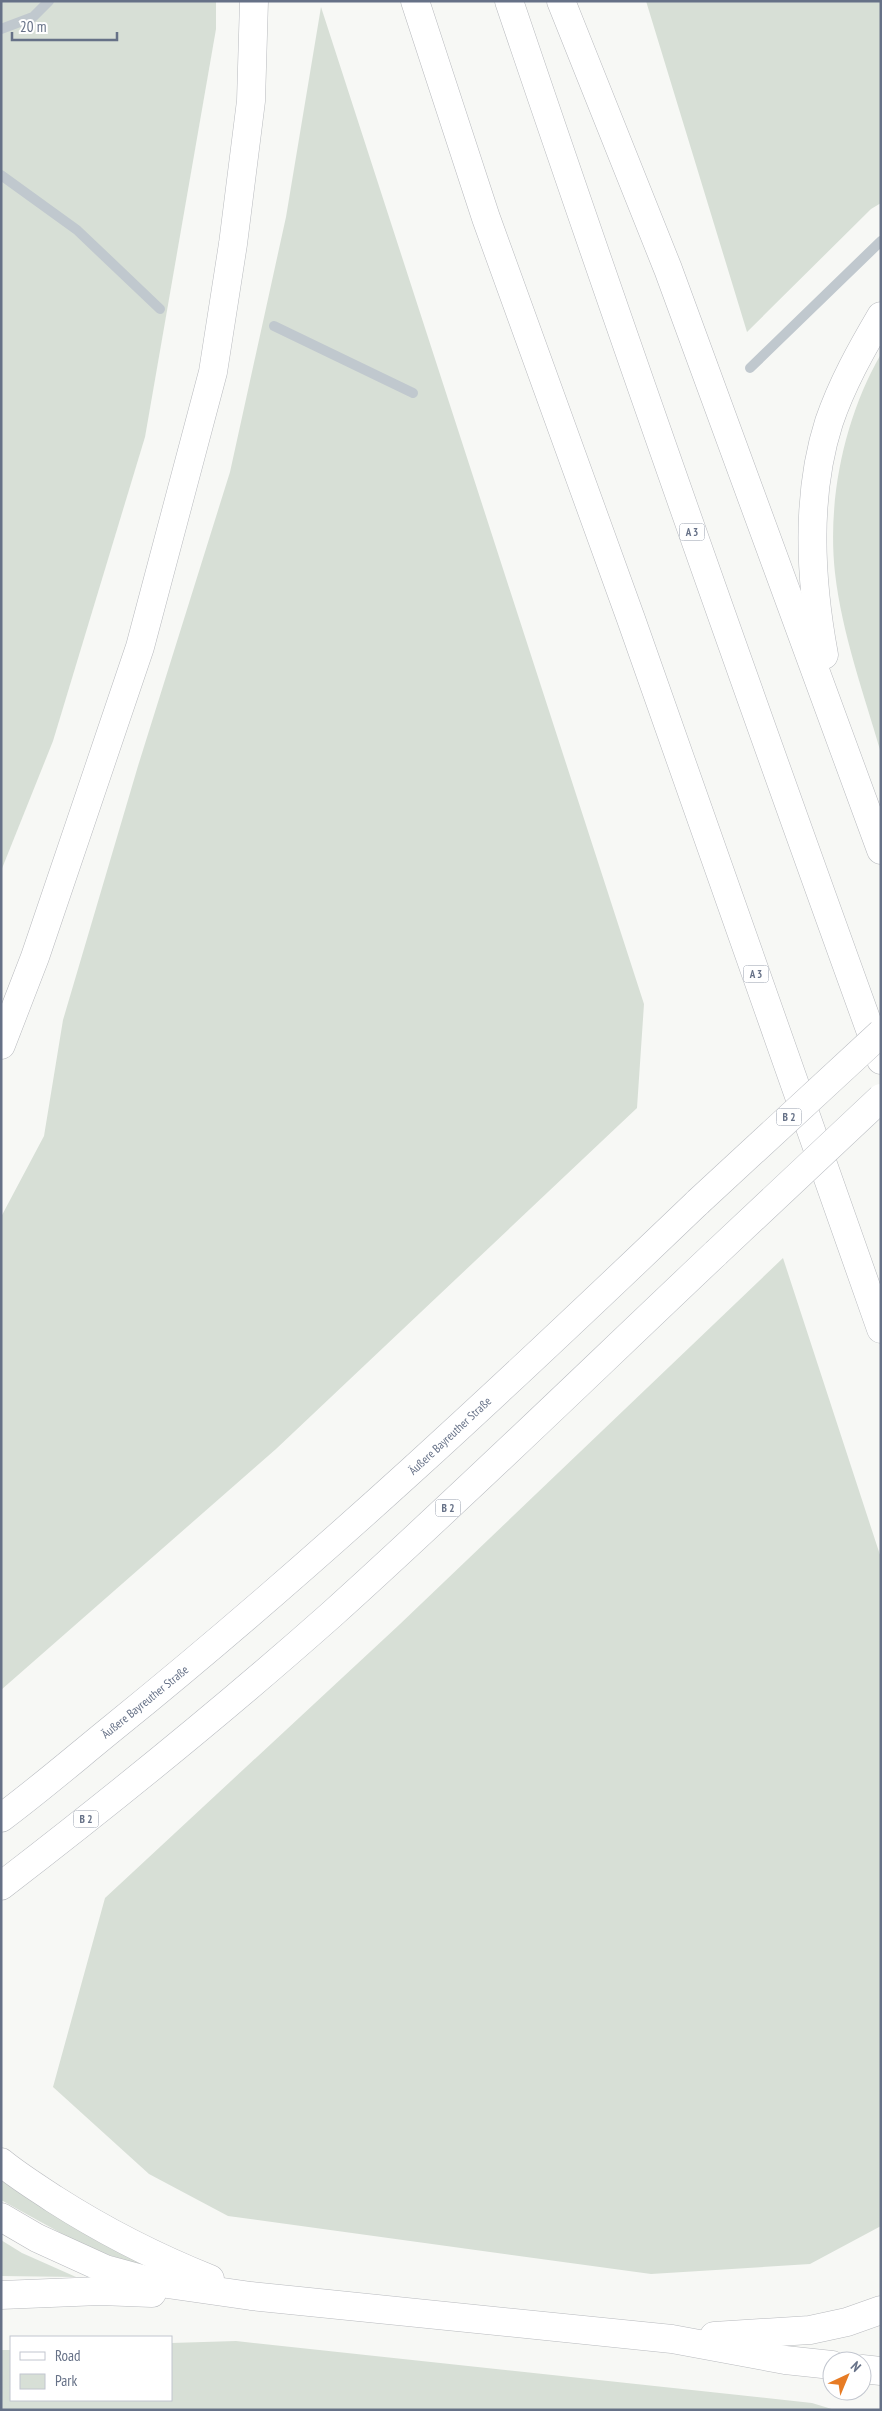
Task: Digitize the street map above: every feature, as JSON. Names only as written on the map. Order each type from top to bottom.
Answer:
[{"type":"main road","points":[[1,1045],[35,957],[140,647],[213,372],[233,244],[252,101],[254,1]]},
{"type":"main road","name":"A 3","points":[[415,1],[486,218],[631,619],[881,1329]]},
{"type":"main road","name":"A 3","points":[[509,1],[764,736],[881,1060]]},
{"type":"main road","points":[[561,1],[668,269],[881,850]]},
{"type":"main road","points":[[836,726],[818,623],[811,554],[815,489],[829,422],[852,365],[881,316]]},
{"type":"main road","name":"Äußere Bayreuther Straße","points":[[1,1818],[234,1629],[378,1503],[881,1033]]},
{"type":"main road","name":"B 2","points":[[1,1886],[170,1752],[330,1616],[478,1480],[881,1098]]},
{"type":"main road","points":[[1,2162],[15,2174],[98,2228],[172,2264],[251,2296]]},
{"type":"main road","points":[[1,2217],[37,2238],[105,2269],[154,2282],[251,2296],[672,2339],[785,2360],[822,2364]]},
{"type":"main road","points":[[1,2295],[100,2291],[251,2296]]},
{"type":"main road","points":[[672,2339],[810,2330],[847,2322],[881,2310]]},
{"type":"green space","points":[[1,1],[216,1],[216,29],[145,437],[53,741],[1,871]]},
{"type":"green space","points":[[646,1],[881,1],[881,203],[871,209],[747,332]]},
{"type":"green space","points":[[321,7],[644,1004],[637,1108],[276,1449],[1,1690],[1,1217],[44,1136],[63,1020],[138,766],[230,472],[286,217]]},
{"type":"green space","points":[[881,354],[881,753],[854,664],[843,619],[838,596],[833,546],[836,489],[848,432],[868,379]]},
{"type":"green space","points":[[783,1258],[881,1558],[881,2226],[810,2264],[651,2274],[228,2216],[149,2174],[53,2087],[105,1898],[399,1625]]},
{"type":"green space","points":[[1,2176],[78,2228],[151,2269],[88,2248],[1,2200]]},
{"type":"green space","points":[[1,2240],[22,2253],[76,2277],[1,2276]]},
{"type":"green space","points":[[236,2341],[812,2403],[835,2410],[1,2410],[1,2350],[10,2350],[10,2401],[172,2401],[172,2343]]},
{"type":"waterway","points":[[1,29],[33,17],[49,1]]},
{"type":"waterway","points":[[1,175],[77,230],[160,309]]},
{"type":"waterway","points":[[750,368],[881,241]]},
{"type":"waterway","points":[[274,326],[413,393]]}]
